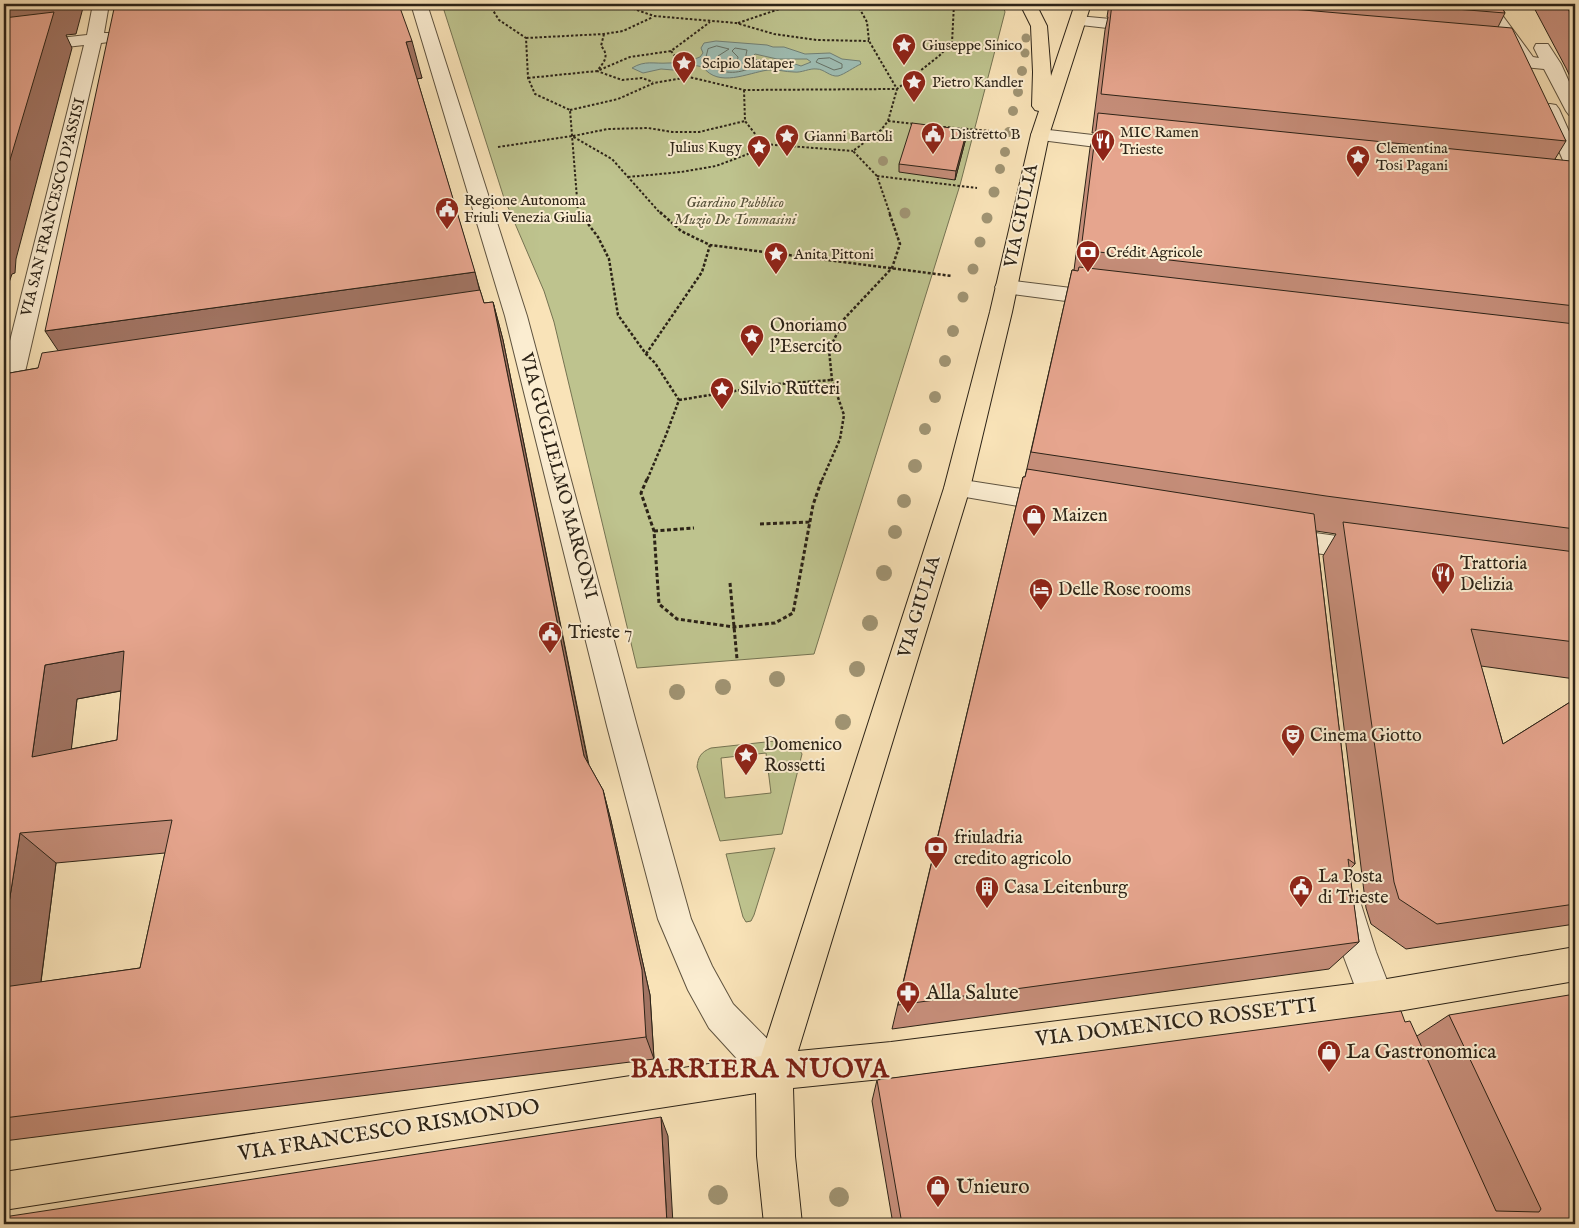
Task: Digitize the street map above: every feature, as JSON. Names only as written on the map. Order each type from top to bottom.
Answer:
[{"type":"main road","name":"VIA GIULIA","points":[[1028,4],[1039,26],[1042,72],[1040,135]]},
{"type":"main road","name":"VIA GIULIA","points":[[784,1224],[776,1156],[774,1072],[958,488],[1040,135],[1083,4]]},
{"type":"main road","name":"VIA DOMENICO ROSSETTI","points":[[774,1072],[891,1060],[1375,998],[1575,964]]},
{"type":"main road","name":"VIA FRANCESCO RISMONDO","points":[[4,1191],[774,1072]]},
{"type":"street","name":"VIA SAN FRANCESCO D'ASSISI","points":[[5,397],[94,39],[101,4]]},
{"type":"street","name":"VIA GUGLIELMO MARCONI","points":[[410,4],[506,318],[552,450],[622,726],[676,919],[700,978],[721,1016],[774,1072]]},
{"type":"street","points":[[1478,7],[1510,77]]},
{"type":"street","points":[[1478,7],[1528,62],[1536,79]]},
{"type":"street","points":[[1078,21],[1156,28]]},
{"type":"street","points":[[4,49],[126,35]]},
{"type":"street","points":[[1532,35],[1552,64],[1575,111]]},
{"type":"street","points":[[1473,57],[1552,64]]},
{"type":"street","points":[[1544,96],[1575,165]]},
{"type":"street","points":[[1040,135],[1144,147]]},
{"type":"street","points":[[1006,287],[1127,301]]},
{"type":"street","points":[[5,397],[33,386]]},
{"type":"street","points":[[958,488],[1074,506]]},
{"type":"street","points":[[1258,535],[1307,555],[1392,554]]},
{"type":"street","points":[[1343,879],[1347,908],[1359,952],[1375,998],[1395,1043]]},
{"type":"path","points":[[489,4],[492,14],[512,31],[526,38],[604,34],[623,31],[640,21],[654,16]]},
{"type":"path","points":[[620,4],[654,16],[736,23],[774,34],[808,39],[869,41]]},
{"type":"path","points":[[736,23],[794,4]]},
{"type":"path","points":[[857,4],[867,22],[869,41],[897,89]]},
{"type":"path","points":[[628,177],[713,168],[750,154],[763,144],[853,151],[881,130],[888,121],[897,89],[939,56],[952,43],[954,4]]},
{"type":"path","points":[[528,78],[597,71],[630,57],[671,51],[711,21]]},
{"type":"path","points":[[581,29],[581,35]]},
{"type":"path","points":[[597,71],[606,59],[606,52],[601,46],[604,34]]},
{"type":"path","points":[[526,38],[528,78],[535,94],[570,110],[618,99],[654,83],[689,77],[744,90],[897,89]]},
{"type":"path","points":[[671,51],[686,70],[689,77]]},
{"type":"path","points":[[597,71],[625,80],[643,78],[654,83]]},
{"type":"path","points":[[744,90],[745,121],[763,144]]},
{"type":"path","points":[[570,110],[578,212],[598,237],[609,259],[618,314],[646,354],[656,363],[679,400],[672,424],[656,455],[641,494],[654,531],[659,604],[677,619],[734,627],[775,623],[793,613],[813,505],[824,474],[840,439],[844,415],[832,380],[829,350],[844,319],[870,294],[892,268],[900,244],[877,176],[853,151]]},
{"type":"path","points":[[498,148],[608,129],[648,128],[672,132],[699,132],[745,121]]},
{"type":"path","points":[[888,121],[991,132]]},
{"type":"path","points":[[572,136],[612,159],[658,211],[681,231],[710,245],[952,276]]},
{"type":"path","points":[[877,176],[977,188]]},
{"type":"path","points":[[646,354],[702,272],[710,245]]},
{"type":"path","points":[[679,400],[778,384],[832,380]]},
{"type":"path","points":[[760,524],[810,522]]},
{"type":"path","points":[[654,531],[694,528]]},
{"type":"path","points":[[730,583],[736,659]]},
{"type":"green space","name":"Giardino Pubblico Muzio De Tommasini","points":[[442,4],[1003,5],[1005,12],[960,185],[814,654],[637,668],[554,322],[544,291],[504,198]]},
{"type":"green space","points":[[784,740],[797,745],[802,754],[782,834],[720,841],[697,767],[701,755],[711,748]],"holes":[[[766,753],[771,793],[725,798],[721,758]]]},
{"type":"green space","points":[[775,848],[754,915],[751,921],[746,922],[726,854]]},
{"type":"water","points":[[716,41],[767,45],[784,47],[805,54],[830,53],[842,59],[860,61],[861,64],[838,76],[820,69],[814,69],[797,72],[768,70],[734,78],[717,77],[703,67],[693,65],[673,70],[661,69],[643,73],[632,68],[645,63],[676,63],[700,57],[703,53],[701,48],[704,43]],"holes":[[[755,54],[777,59],[807,59],[811,62],[801,66],[789,62],[750,59]]]},
{"type":"building","points":[[115,4],[399,5],[412,41],[406,42],[475,272],[45,331]]},
{"type":"building","points":[[1112,4],[1234,4],[1512,28],[1566,141],[1101,94]]},
{"type":"building","points":[[1394,4],[1500,4],[1505,13]]},
{"type":"building","points":[[1565,4],[1575,4],[1575,21]]},
{"type":"building","points":[[54,12],[4,180],[4,18]]},
{"type":"building","points":[[1098,113],[1571,161],[1575,170],[1575,306],[1081,250]]},
{"type":"building","name":"Distretto B","points":[[912,123],[967,130],[956,171],[899,164]]},
{"type":"building","points":[[1079,267],[1575,324],[1575,529],[1326,496],[1031,452],[1072,270],[1078,271]]},
{"type":"building","points":[[480,290],[484,303],[493,302],[584,756],[603,790],[642,970],[646,1037],[4,1118],[4,987],[140,968],[172,820],[20,833],[4,935],[4,374],[38,368],[42,353]],"holes":[[[124,651],[117,740],[32,757],[45,665]]]},
{"type":"building","points":[[1027,469],[1314,514],[1355,864],[1348,859],[1359,942],[898,1005],[1023,477],[1025,477]]},
{"type":"building","points":[[1343,522],[1575,552],[1575,642],[1471,629],[1503,744],[1575,699],[1575,904],[1437,924],[1399,899],[1394,882]]},
{"type":"building","points":[[1575,994],[1575,1224],[902,1224],[877,1080],[1401,1011],[1405,1022],[1410,1021],[1496,1211],[1539,1212],[1541,1209],[1449,1015]]},
{"type":"building","points":[[661,1117],[667,1224],[4,1224],[4,1217]]},
{"type":"place","name":"Giuseppe Sinico","points":[[904,66]]},
{"type":"place","name":"Scipio Slataper","points":[[684,84]]},
{"type":"place","name":"Pietro Kandler","points":[[914,103]]},
{"type":"place","name":"Distretto B","points":[[933,155]]},
{"type":"place","name":"Gianni Bartoli","points":[[787,157]]},
{"type":"place","name":"MIC Ramen Trieste","points":[[1103,162]]},
{"type":"place","name":"Julius Kugy","points":[[759,168]]},
{"type":"place","name":"Clementina Tosi Pagani","points":[[1358,178]]},
{"type":"place","name":"Regione Autonoma Friuli Venezia Giulia","points":[[447,230]]},
{"type":"place","name":"Crédit Agricole","points":[[1088,273]]},
{"type":"place","name":"Anita Pittoni","points":[[776,275]]},
{"type":"place","name":"Onoriamo l’Esercito","points":[[752,357]]},
{"type":"place","name":"Silvio Rutteri","points":[[722,410]]},
{"type":"place","name":"Maizen","points":[[1034,537]]},
{"type":"place","name":"Trattoria Delizia","points":[[1443,595]]},
{"type":"place","name":"Delle Rose rooms","points":[[1041,611]]},
{"type":"place","name":"Trieste 7","points":[[550,654]]},
{"type":"place","name":"Cinema Giotto","points":[[1293,757]]},
{"type":"place","name":"Domenico Rossetti","points":[[746,776]]},
{"type":"place","name":"friuladria credito agricolo","points":[[936,869]]},
{"type":"place","name":"La Posta di Trieste","points":[[1301,908]]},
{"type":"place","name":"Casa Leitenburg","points":[[987,909]]},
{"type":"place","name":"Alla Salute","points":[[908,1014]]},
{"type":"place","name":"La Gastronomica","points":[[1329,1073]]},
{"type":"place","name":"Unieuro","points":[[938,1208]]},
{"type":"district","name":"BARRIERA NUOVA","points":[[760,1069]]}]
